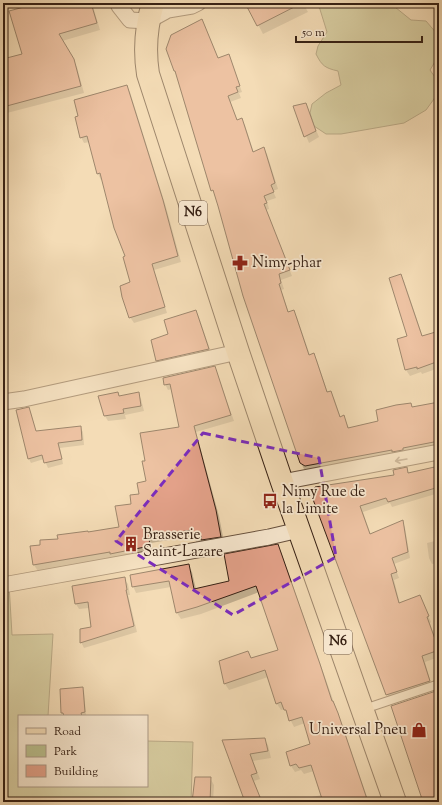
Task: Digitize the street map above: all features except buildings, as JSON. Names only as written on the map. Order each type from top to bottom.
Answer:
[{"type":"main road","name":"N6","points":[[151,12],[146,57],[148,74],[238,352],[282,482],[395,802]]},
{"type":"street","points":[[118,3],[130,20],[151,12],[192,6],[198,3]]},
{"type":"street","points":[[3,402],[24,399],[238,352]]},
{"type":"street","points":[[282,482],[439,452]]},
{"type":"street","points":[[3,585],[269,537],[299,530]]},
{"type":"lane","points":[[362,710],[439,684]]},
{"type":"highlighted area","points":[[203,433],[319,458],[336,557],[233,615],[116,541]]},
{"type":"green space","points":[[318,3],[390,3],[411,20],[426,21],[438,35],[439,39],[439,55],[430,70],[437,80],[439,92],[426,110],[404,123],[341,134],[326,134],[314,126],[310,113],[312,104],[326,93],[341,85],[338,71],[324,66],[316,54],[318,46],[327,32]]},
{"type":"green space","points":[[3,582],[9,584],[12,635],[53,634],[48,715],[18,715],[18,787],[148,787],[148,741],[193,742],[191,802],[3,802]]},
{"type":"place","name":"Nimy-phar","points":[[240,263]]},
{"type":"place","name":"Nimy Rue de la Limite","points":[[270,501]]},
{"type":"place","name":"Brasserie Saint-Lazare","points":[[131,544]]},
{"type":"place","name":"Universal Pneu","points":[[419,730]]}]
